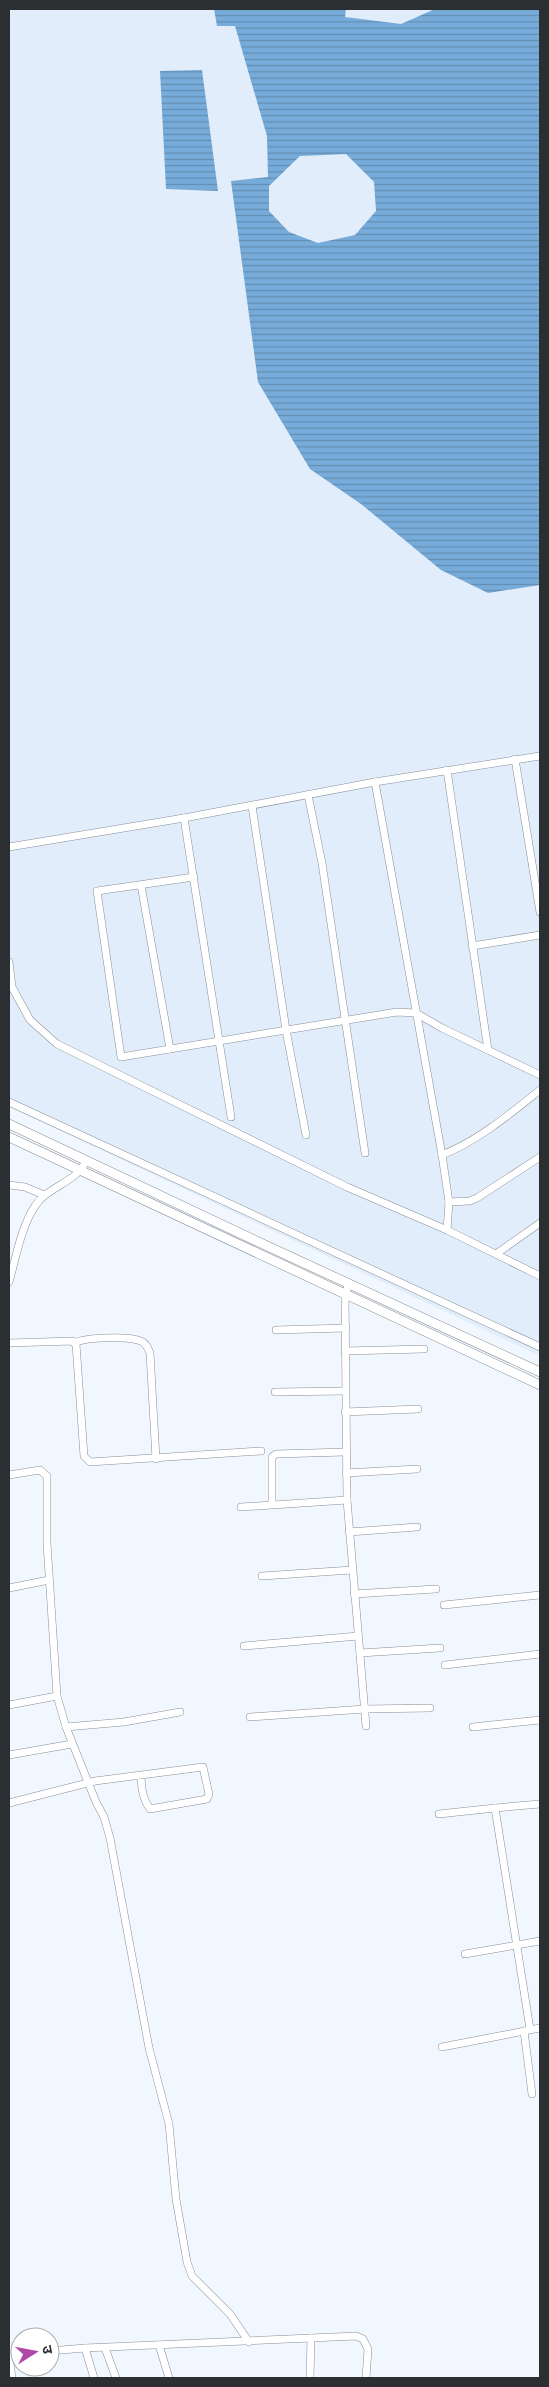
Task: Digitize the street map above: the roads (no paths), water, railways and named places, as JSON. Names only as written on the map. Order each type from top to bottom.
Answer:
[{"type":"street","points":[[9,847],[252,806],[375,782],[540,756]]},
{"type":"street","points":[[516,759],[540,912]]},
{"type":"street","points":[[447,770],[488,1050]]},
{"type":"street","points":[[375,782],[442,1155],[449,1202],[447,1230]]},
{"type":"street","points":[[308,795],[322,863],[365,1153]]},
{"type":"street","points":[[252,806],[286,1030],[306,1135]]},
{"type":"street","points":[[184,818],[232,1117]]},
{"type":"street","points":[[194,877],[97,891],[121,1057],[397,1012],[416,1013],[540,1075]]},
{"type":"street","points":[[141,885],[170,1049]]},
{"type":"street","points":[[472,946],[540,935]]},
{"type":"street","points":[[9,962],[12,987],[30,1020],[57,1044],[346,1187],[447,1230],[540,1276]]},
{"type":"street","points":[[442,1155],[462,1147],[509,1115],[540,1090]]},
{"type":"street","points":[[9,1102],[540,1347]]},
{"type":"street","points":[[9,1124],[540,1372]]},
{"type":"street","points":[[9,1137],[540,1385]]},
{"type":"street","points":[[449,1202],[470,1201],[477,1198],[540,1157]]},
{"type":"street","points":[[9,1282],[35,1206],[44,1196],[81,1171],[86,1161]]},
{"type":"street","points":[[9,1185],[25,1187],[44,1196]]},
{"type":"street","points":[[496,1254],[540,1223]]},
{"type":"street","points":[[349,1284],[345,1294],[345,1452],[349,1532],[366,1726]]},
{"type":"street","points":[[276,1330],[346,1328]]},
{"type":"street","points":[[9,1344],[74,1343],[83,1338],[109,1338],[140,1341],[147,1346],[150,1353],[156,1459]]},
{"type":"street","points":[[74,1343],[84,1456],[90,1462],[261,1451]]},
{"type":"street","points":[[345,1351],[424,1350]]},
{"type":"street","points":[[275,1392],[345,1391]]},
{"type":"street","points":[[345,1412],[418,1409]]},
{"type":"street","points":[[272,1504],[271,1466],[272,1457],[276,1454],[345,1452]]},
{"type":"street","points":[[346,1473],[417,1469]]},
{"type":"street","points":[[9,1475],[40,1470],[47,1476],[49,1580],[57,1696],[72,1744],[104,1817],[110,1838],[149,2048],[169,2124],[176,2199],[187,2262],[192,2276],[230,2314],[249,2342]]},
{"type":"street","points":[[241,1507],[347,1500]]},
{"type":"street","points":[[349,1532],[417,1527]]},
{"type":"street","points":[[262,1576],[352,1570]]},
{"type":"street","points":[[9,1588],[49,1580]]},
{"type":"street","points":[[354,1594],[436,1589]]},
{"type":"street","points":[[444,1605],[540,1595]]},
{"type":"street","points":[[244,1646],[358,1636]]},
{"type":"street","points":[[360,1653],[440,1648]]},
{"type":"street","points":[[445,1665],[540,1654]]},
{"type":"street","points":[[9,1705],[57,1696]]},
{"type":"street","points":[[250,1717],[365,1709],[430,1708]]},
{"type":"street","points":[[66,1727],[124,1722],[180,1712]]},
{"type":"street","points":[[473,1727],[540,1720]]},
{"type":"street","points":[[9,1755],[72,1744]]},
{"type":"street","points":[[9,1803],[89,1784],[141,1775],[203,1767],[209,1794],[207,1800],[150,1809],[146,1804],[141,1784],[141,1775]]},
{"type":"street","points":[[439,1814],[540,1804]]},
{"type":"street","points":[[495,1808],[518,1944],[532,2094]]},
{"type":"street","points":[[465,1954],[540,1941]]},
{"type":"street","points":[[442,2047],[540,2028]]},
{"type":"street","points":[[60,2350],[356,2336],[363,2339],[368,2349],[366,2378]]},
{"type":"street","points":[[310,2378],[311,2338]]},
{"type":"street","points":[[159,2345],[169,2378]]},
{"type":"street","points":[[85,2348],[94,2378]]},
{"type":"street","points":[[105,2348],[116,2378]]},
{"type":"street","points":[[9,2357],[12,2378]]},
{"type":"water","points":[[214,9],[346,9],[345,17],[401,24],[435,9],[540,9],[540,585],[488,593],[441,570],[361,504],[310,469],[258,382],[231,181],[268,177],[267,136],[235,26],[217,26]],"holes":[[[346,154],[374,182],[376,211],[355,235],[318,243],[289,232],[269,211],[269,186],[300,156]]]},
{"type":"water","points":[[202,70],[218,191],[166,189],[160,71]]}]
